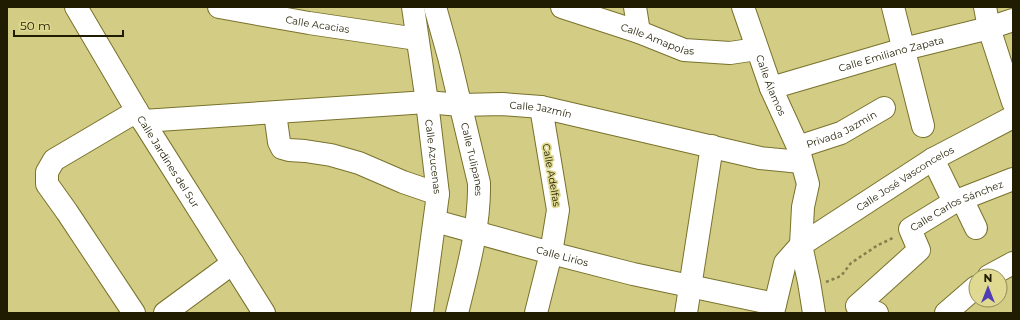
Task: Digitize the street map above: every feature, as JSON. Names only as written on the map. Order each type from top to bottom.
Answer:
[{"type":"street","name":"Calle Jardines del Sur","points":[[76,7],[140,116],[264,313]]},
{"type":"street","name":"Calle Acacias","points":[[219,7],[310,23],[417,39]]},
{"type":"street","name":"Calle Azucenas","points":[[412,7],[427,102],[438,194],[428,311]]},
{"type":"street","name":"Calle Tulipanes","points":[[435,7],[449,57],[479,184],[479,198],[470,258],[457,313]]},
{"type":"street","name":"Calle Amapolas","points":[[562,7],[639,32],[684,50],[730,53],[756,49]]},
{"type":"street","points":[[635,7],[639,32]]},
{"type":"street","name":"Calle Álamos","points":[[743,7],[756,49],[799,155],[808,184],[803,207],[801,245],[814,313]]},
{"type":"street","points":[[893,7],[923,126]]},
{"type":"street","points":[[985,7],[989,28],[1013,102]]},
{"type":"street","name":"Calle Emiliano Zapata","points":[[771,88],[904,50],[989,28],[1013,20]]},
{"type":"street","name":"Calle Jazmín","points":[[140,116],[275,113],[427,102],[502,104],[542,107],[760,158],[799,155]]},
{"type":"street","name":"Calle Adelfas","points":[[536,313],[551,253],[558,210],[542,107]]},
{"type":"street","name":"Privada Jazmín","points":[[799,155],[884,108]]},
{"type":"street","points":[[275,113],[279,142],[282,148],[331,155],[360,163],[403,182],[438,194]]},
{"type":"street","points":[[134,313],[47,184],[47,172],[54,160],[140,116]]},
{"type":"street","name":"Calle José Vasconcelos","points":[[801,245],[933,159],[1013,117]]},
{"type":"street","points":[[686,313],[712,146]]},
{"type":"street","points":[[933,159],[976,228]]},
{"type":"street","name":"Calle Carlos Sánchez","points":[[867,310],[919,250],[910,229],[958,200],[1013,179]]},
{"type":"street","name":"Calle Lirios","points":[[435,221],[633,274],[690,285],[774,309]]},
{"type":"street","points":[[774,309],[784,263],[801,245]]},
{"type":"street","points":[[165,313],[233,263]]},
{"type":"street","points":[[1004,268],[1013,263]]},
{"type":"street","points":[[946,313],[968,294]]},
{"type":"path","points":[[809,282],[829,282],[842,276],[851,263],[878,245],[910,229]]}]
